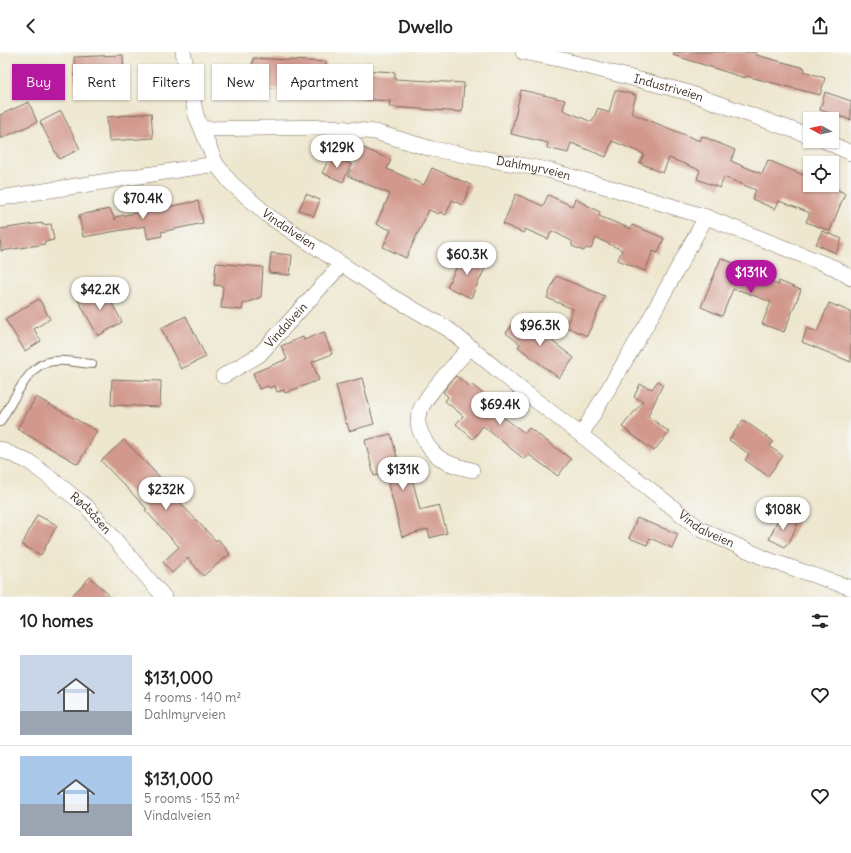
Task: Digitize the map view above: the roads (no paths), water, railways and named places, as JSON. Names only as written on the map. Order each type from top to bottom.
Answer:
[{"type":"street","name":"Vindalveien","points":[[183,52],[196,115],[216,164],[231,183],[270,217],[387,294],[448,329],[522,390],[700,530],[769,560],[851,588]]},
{"type":"street","name":"Industriveien","points":[[523,52],[563,60],[686,92],[803,134]]},
{"type":"street","name":"Dahlmyrveien","points":[[202,129],[331,127],[375,132],[432,149],[548,170],[706,217],[835,268],[851,278]]},
{"type":"street","points":[[839,147],[851,153]]},
{"type":"street","points":[[0,198],[216,164]]},
{"type":"street","points":[[581,435],[655,310],[706,217]]},
{"type":"street","name":"Vindalvein","points":[[223,376],[259,355],[342,265]]},
{"type":"street","points":[[470,348],[425,399],[418,416],[420,431],[433,453],[445,463],[472,470]]},
{"type":"street","name":"Rødsåsen","points":[[0,449],[31,463],[88,507],[164,597]]},
{"type":"lane","points":[[0,422],[23,384],[38,366],[56,361],[92,364]]}]
